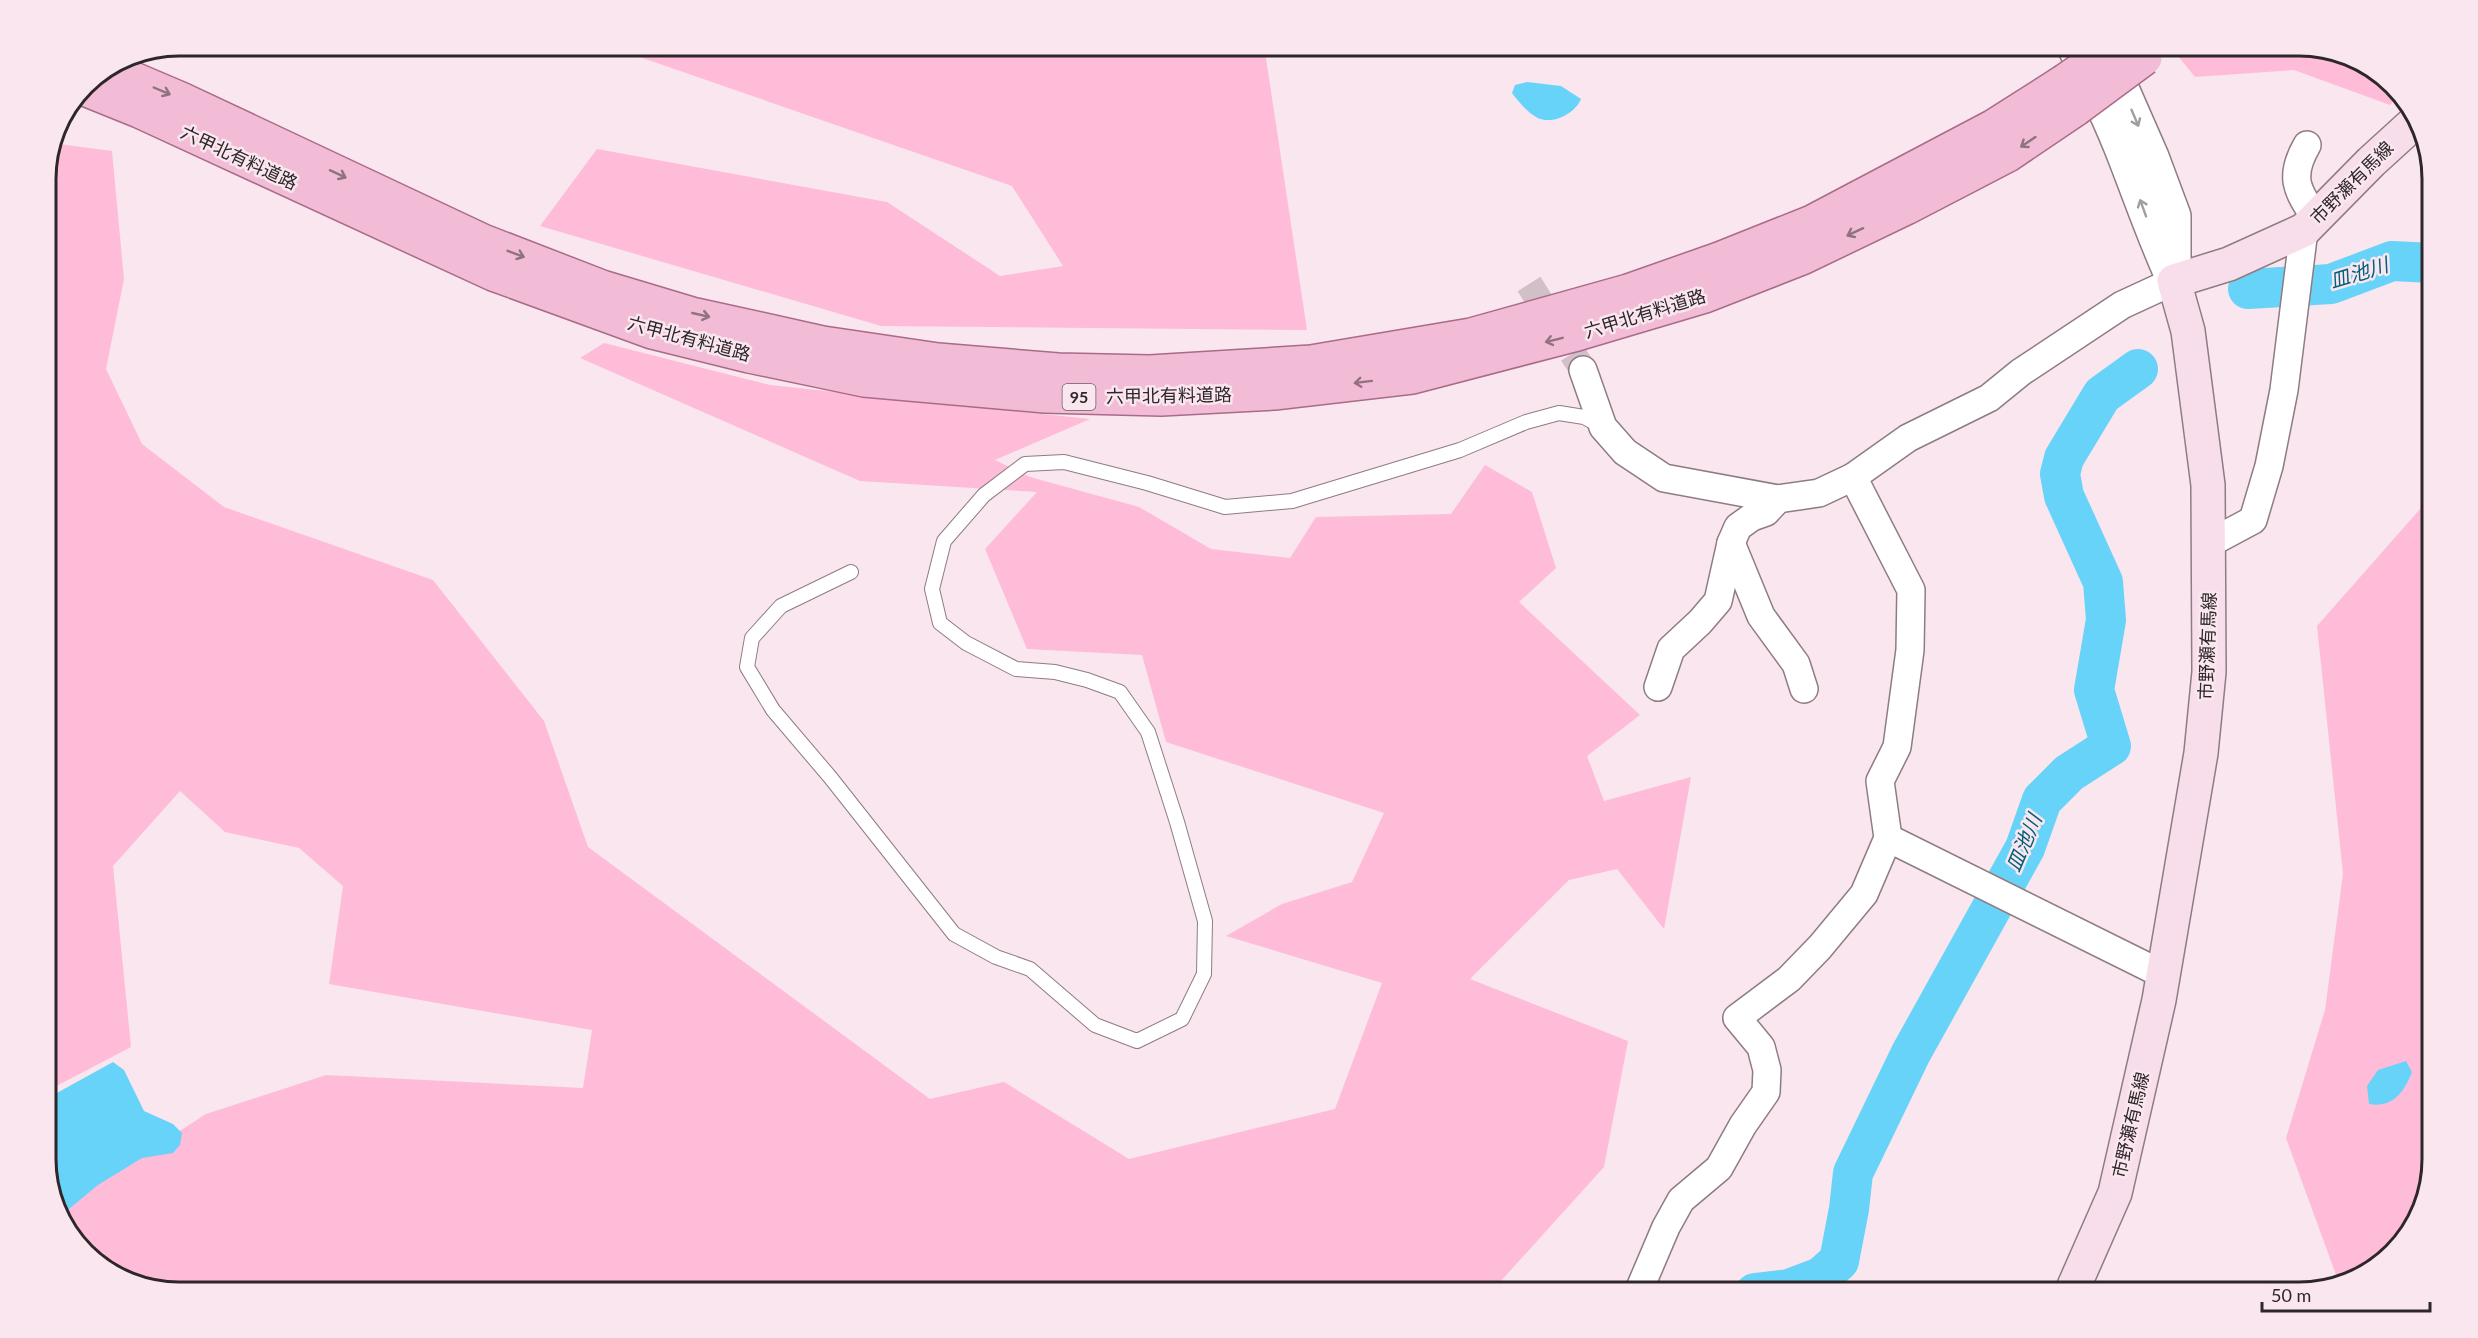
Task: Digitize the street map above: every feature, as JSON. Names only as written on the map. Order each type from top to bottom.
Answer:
[{"type":"main road","name":"六甲北有料道路","points":[[91,92],[139,111],[493,274],[652,332],[749,356],[864,380],[1045,396],[1161,399],[1274,393],[1412,377],[1577,334],[1706,296],[1802,258],[2008,155],[2070,96],[2130,56]]},
{"type":"main road","name":"六甲北有料道路","points":[[117,72],[182,99],[483,241],[602,287],[692,314],[824,343],[938,360],[1058,370],[1150,372],[1311,362],[1449,339],[1472,335],[1628,291],[1719,259],[1812,222],[1994,126],[2070,96]]},
{"type":"main road","name":"市野瀬有馬線","points":[[2076,1282],[2115,1193],[2163,975],[2202,753],[2209,672],[2208,485],[2188,332],[2174,281],[2229,264],[2310,224],[2371,162],[2411,126]]},
{"type":"street","points":[[2079,56],[2102,102],[2152,234],[2174,281]]},
{"type":"street","points":[[2108,56],[2152,157],[2174,216],[2174,281]]},
{"type":"street","points":[[2210,543],[2253,520],[2269,466],[2284,390],[2310,224],[2296,182],[2297,162],[2307,145]]},
{"type":"street","points":[[1583,370],[1603,427],[1625,452],[1664,478],[1778,499],[1819,493],[1853,477],[1908,438],[1989,398],[2021,372],[2122,306],[2174,281]]},
{"type":"street","points":[[1643,1282],[1666,1227],[1681,1200],[1719,1168],[1743,1125],[1766,1092],[1767,1070],[1761,1047],[1737,1018],[1790,979],[1864,894],[1888,838],[1880,781],[1897,747],[1910,650],[1911,590],[1853,477]]},
{"type":"street","points":[[1658,687],[1671,649],[1700,622],[1718,601],[1731,543],[1738,527],[1752,517],[1766,512],[1778,499]]},
{"type":"street","points":[[1731,543],[1761,616],[1796,664],[1804,689]]},
{"type":"street","points":[[1888,838],[2163,975]]},
{"type":"lane","points":[[851,572],[782,606],[752,638],[747,667],[773,710],[830,777],[954,934],[996,957],[1030,969],[1095,1025],[1137,1041],[1182,1019],[1204,974],[1205,921],[1178,822],[1148,732],[1120,692],[1087,680],[1054,672],[1016,669],[966,643],[940,623],[932,589],[944,541],[984,495],[1026,464],[1065,462],[1147,483],[1225,507],[1292,501],[1460,450],[1526,422],[1559,413],[1584,417],[1603,427]]},
{"type":"shaded area","points":[[637,56],[1266,56],[1307,330],[881,326],[540,226],[597,149],[887,202],[1000,276],[1063,266],[1012,186]]},
{"type":"shaded area","points":[[2178,56],[2316,57],[2354,68],[2381,86],[2395,100],[2390,105],[2294,70],[2195,77]]},
{"type":"shaded area","points":[[61,144],[112,151],[124,279],[106,369],[142,444],[224,507],[433,580],[544,721],[588,847],[930,1099],[1004,1082],[1129,1159],[1335,1109],[1382,983],[1226,936],[1282,904],[1352,882],[1384,813],[1166,742],[1142,655],[1027,649],[985,549],[1037,492],[860,481],[580,358],[604,343],[770,385],[1090,419],[995,460],[1030,477],[1139,507],[1211,549],[1290,558],[1316,517],[1451,514],[1485,465],[1532,492],[1556,568],[1519,602],[1640,715],[1587,756],[1604,801],[1691,777],[1664,929],[1617,869],[1569,880],[1470,979],[1628,1041],[1604,1167],[1500,1282],[178,1282],[146,1278],[131,1273],[110,1262],[86,1241],[76,1228],[65,1205],[206,1114],[326,1075],[583,1088],[592,1030],[329,984],[343,886],[299,848],[225,832],[180,791],[113,866],[131,1047],[56,1086],[56,170]]},
{"type":"shaded area","points":[[2421,508],[2421,1176],[2410,1214],[2387,1247],[2361,1266],[2337,1276],[2286,1138],[2325,1010],[2343,874],[2317,626]]},
{"type":"water","points":[[1527,82],[1561,86],[1581,99],[1568,114],[1555,119],[1542,119],[1529,112],[1512,93],[1515,85]]},
{"type":"water","points":[[2406,1061],[2412,1072],[2401,1092],[2384,1104],[2369,1104],[2367,1086],[2378,1070]]},
{"type":"water","points":[[113,1062],[124,1070],[144,1111],[173,1124],[182,1133],[180,1145],[173,1153],[142,1158],[98,1185],[66,1210],[58,1184],[56,1168],[56,1093]]},
{"type":"waterway","name":"皿池川","points":[[2248,289],[2331,284],[2392,261],[2422,262]]},
{"type":"waterway","name":"皿池川","points":[[1808,1282],[1821,1277],[1839,1261],[1853,1173],[1911,1053],[2025,848],[2042,800],[2069,773],[2111,746],[2094,690],[2106,620],[2103,582],[2064,496],[2060,474],[2064,458],[2102,395],[2138,369]]},
{"type":"tunnel","points":[[1529,284],[1583,370]]}]
